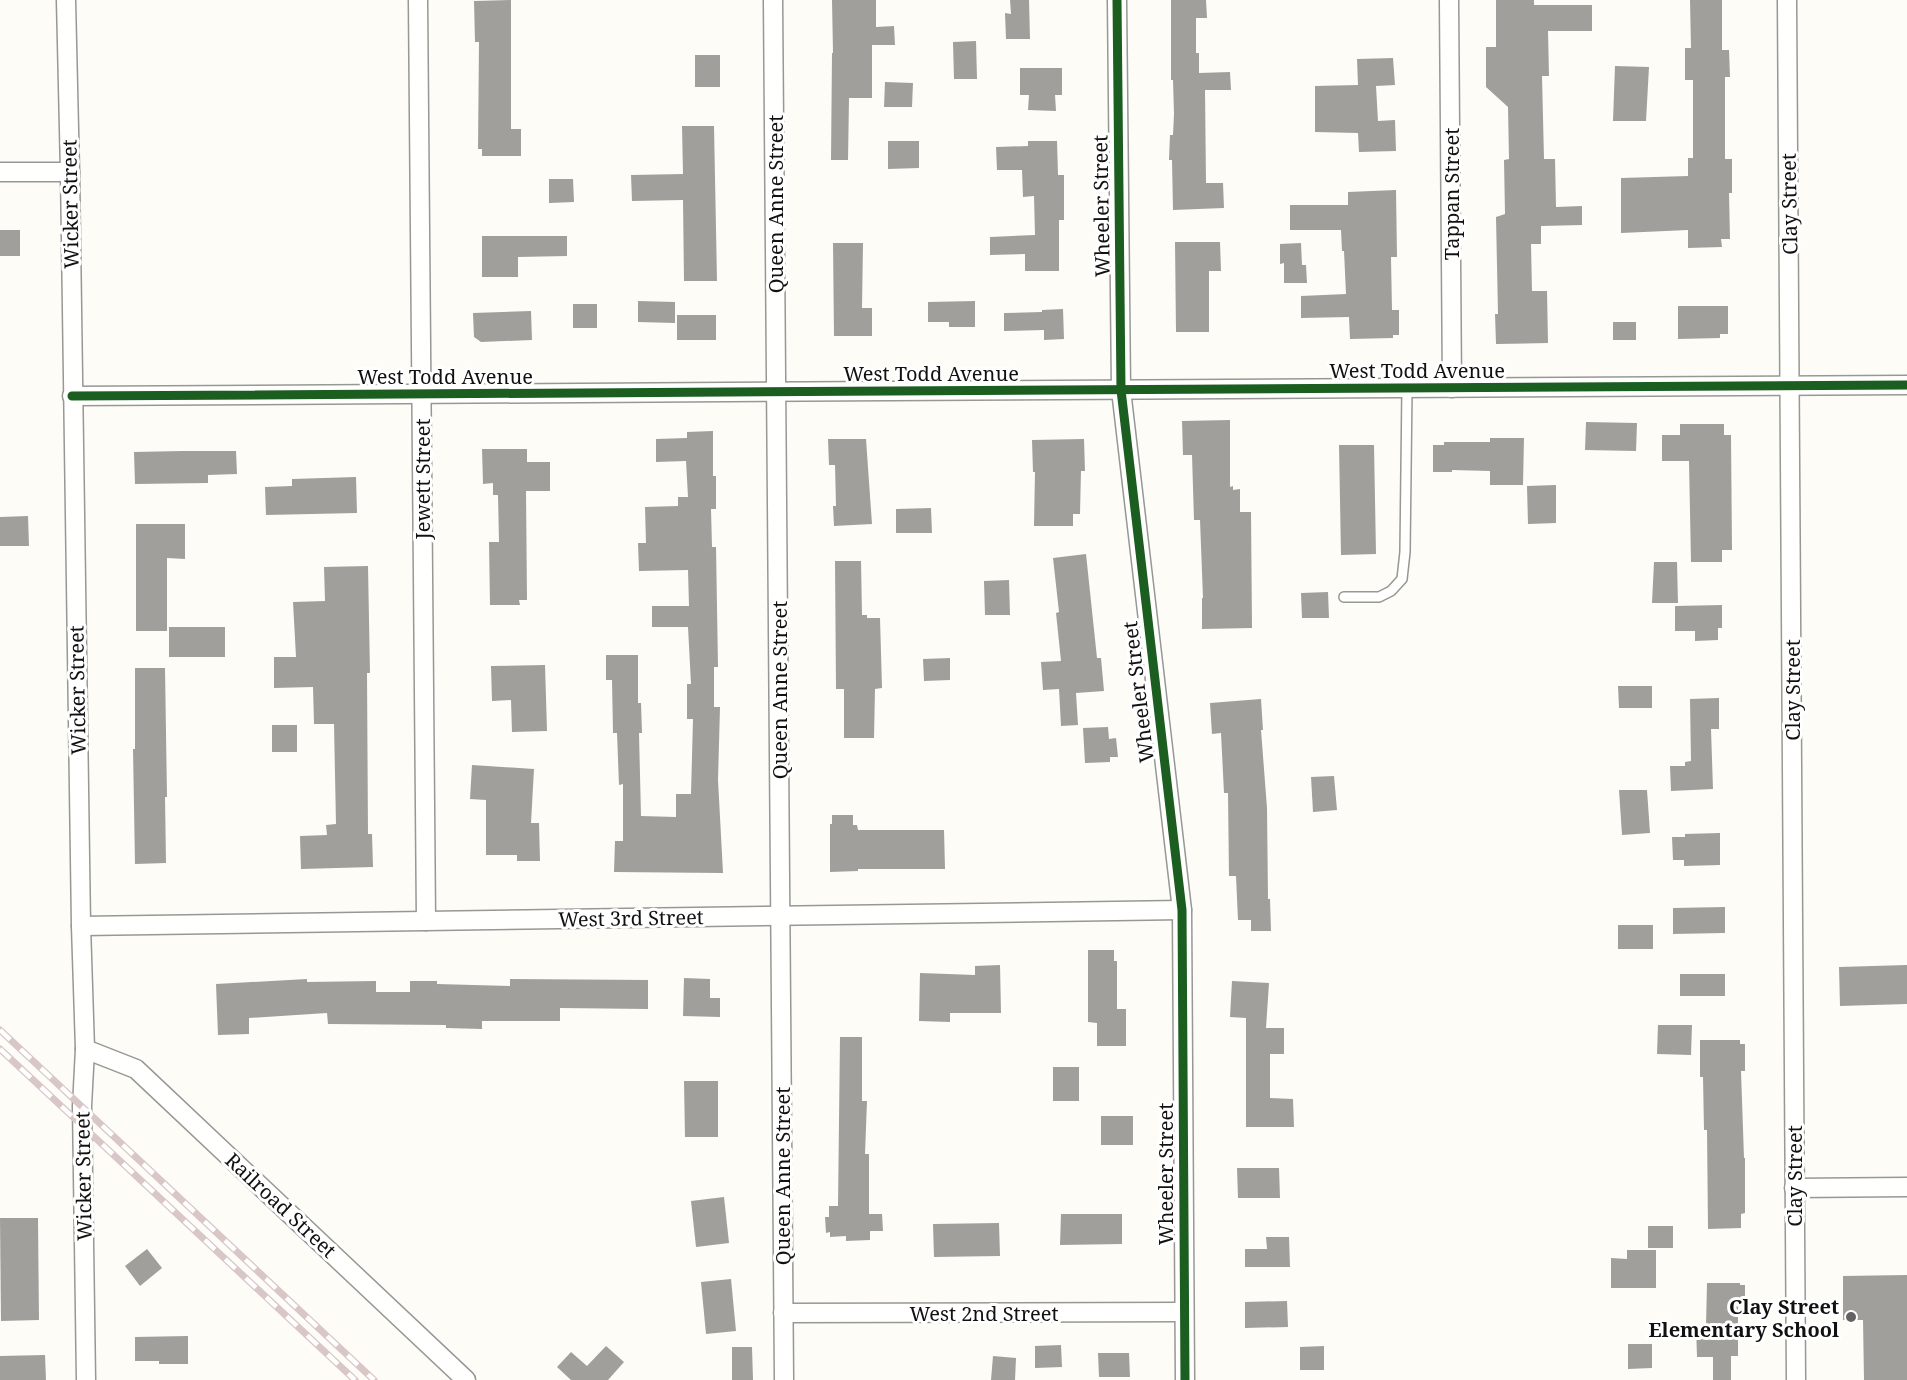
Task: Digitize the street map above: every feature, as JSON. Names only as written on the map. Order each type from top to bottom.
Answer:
[{"type":"street","name":"Wicker Street","points":[[66,0],[85,1048],[82,1106],[86,1380]]},
{"type":"street","name":"Jewett Street","points":[[418,0],[426,921]]},
{"type":"street","name":"Queen Anne Street","points":[[773,0],[784,1380]]},
{"type":"street","name":"Wheeler Street","points":[[1117,0],[1121,390],[1182,910],[1185,1380]]},
{"type":"street","name":"Tappan Street","points":[[1449,0],[1452,388]]},
{"type":"street","name":"Clay Street","points":[[1787,0],[1796,1380]]},
{"type":"street","points":[[0,172],[70,172]]},
{"type":"street","name":"West Todd Avenue","points":[[72,396],[1907,385]]},
{"type":"street","name":"West 3rd Street","points":[[81,926],[1182,910]]},
{"type":"street","name":"Railroad Street","points":[[85,1048],[136,1069],[466,1380]]},
{"type":"street","points":[[1794,1188],[1907,1187]]},
{"type":"street","name":"West 2nd Street","points":[[783,1313],[1184,1312]]},
{"type":"lane","points":[[1344,597],[1379,597],[1390,591],[1402,579],[1406,552],[1407,388]]},
{"type":"building","points":[[511,0],[511,129],[521,129],[521,156],[482,156],[482,149],[478,149],[479,42],[475,42],[474,1]]},
{"type":"building","points":[[832,0],[876,0],[876,27],[894,26],[895,45],[872,45],[872,98],[849,98],[848,160],[831,160]]},
{"type":"building","points":[[1010,0],[1029,0],[1030,39],[1006,39],[1005,13],[1011,14]]},
{"type":"building","points":[[1171,0],[1206,0],[1207,18],[1196,18],[1196,53],[1199,53],[1199,73],[1230,72],[1231,90],[1205,90],[1206,183],[1223,183],[1224,208],[1173,210],[1172,160],[1169,160],[1174,114],[1173,80],[1171,80]]},
{"type":"building","points":[[1496,0],[1534,0],[1534,5],[1592,5],[1592,31],[1548,31],[1549,76],[1542,76],[1544,159],[1555,159],[1556,207],[1582,206],[1582,225],[1541,226],[1541,244],[1531,244],[1532,291],[1547,291],[1548,343],[1496,344],[1495,314],[1498,314],[1496,217],[1505,214],[1504,160],[1509,159],[1508,107],[1486,87],[1486,47],[1496,47]]},
{"type":"building","points":[[1690,0],[1722,0],[1722,50],[1729,50],[1730,77],[1725,77],[1725,159],[1732,159],[1732,193],[1729,193],[1730,239],[1721,239],[1722,247],[1688,248],[1688,230],[1621,233],[1621,178],[1688,176],[1688,158],[1693,158],[1693,80],[1685,80],[1685,48],[1691,48]]},
{"type":"building","points":[[976,41],[977,79],[954,79],[953,42]]},
{"type":"building","points":[[695,55],[720,55],[720,87],[695,87]]},
{"type":"building","points":[[1393,58],[1395,85],[1376,86],[1378,121],[1395,120],[1396,151],[1359,152],[1358,133],[1315,132],[1315,86],[1358,85],[1357,59]]},
{"type":"building","points":[[1615,66],[1649,67],[1646,121],[1613,121]]},
{"type":"building","points":[[1020,68],[1062,68],[1062,95],[1055,95],[1056,111],[1028,110],[1029,95],[1020,95]]},
{"type":"building","points":[[885,82],[913,83],[912,107],[884,107]]},
{"type":"building","points":[[682,126],[714,126],[717,281],[684,281],[683,200],[632,201],[631,175],[683,174]]},
{"type":"building","points":[[888,141],[919,141],[919,168],[888,169]]},
{"type":"building","points":[[1028,141],[1057,141],[1058,175],[1064,175],[1064,220],[1059,220],[1059,271],[1025,271],[1025,254],[990,255],[990,237],[1035,235],[1034,196],[1023,197],[1022,170],[997,170],[996,147],[1028,146]]},
{"type":"building","points":[[549,179],[573,179],[574,202],[549,203]]},
{"type":"building","points":[[1396,190],[1397,257],[1391,257],[1392,310],[1399,310],[1399,335],[1393,335],[1393,338],[1350,339],[1349,317],[1301,318],[1301,296],[1346,294],[1344,251],[1342,251],[1341,230],[1290,230],[1290,205],[1348,205],[1348,192]]},
{"type":"building","points":[[0,230],[20,230],[20,256],[0,256]]},
{"type":"building","points":[[482,236],[567,236],[567,256],[518,257],[518,277],[482,277]]},
{"type":"building","points":[[1175,242],[1220,242],[1221,271],[1209,271],[1209,332],[1176,332]]},
{"type":"building","points":[[833,243],[863,243],[862,308],[872,308],[872,336],[834,336]]},
{"type":"building","points":[[1301,243],[1302,265],[1306,265],[1307,283],[1284,283],[1284,263],[1280,264],[1280,244]]},
{"type":"building","points":[[638,301],[675,302],[675,323],[638,322]]},
{"type":"building","points":[[975,301],[975,327],[949,327],[949,322],[928,322],[928,302]]},
{"type":"building","points":[[573,304],[597,304],[597,328],[573,328]]},
{"type":"building","points":[[1678,306],[1728,306],[1728,334],[1720,334],[1720,338],[1678,339]]},
{"type":"building","points":[[1063,309],[1064,339],[1044,340],[1044,330],[1004,331],[1004,313]]},
{"type":"building","points":[[531,311],[532,340],[481,342],[474,337],[473,313]]},
{"type":"building","points":[[677,315],[716,315],[716,340],[677,340]]},
{"type":"building","points":[[1613,322],[1636,322],[1636,340],[1613,340]]},
{"type":"building","points":[[1230,420],[1230,487],[1233,486],[1233,490],[1240,489],[1240,512],[1251,512],[1252,628],[1202,629],[1200,520],[1194,520],[1192,455],[1183,455],[1182,421]]},
{"type":"building","points":[[1586,422],[1637,423],[1636,451],[1585,450]]},
{"type":"building","points":[[1680,424],[1724,424],[1724,435],[1731,435],[1732,550],[1722,550],[1722,562],[1691,562],[1689,461],[1662,461],[1662,435],[1680,435]]},
{"type":"building","points":[[713,431],[716,509],[711,509],[712,547],[716,547],[718,667],[714,667],[714,707],[720,707],[718,780],[723,873],[614,872],[615,841],[623,841],[623,784],[619,785],[617,733],[613,733],[612,680],[606,680],[606,655],[638,655],[638,703],[641,703],[642,733],[639,733],[641,816],[676,817],[676,794],[691,794],[693,719],[687,719],[687,684],[691,684],[688,627],[652,627],[652,606],[689,606],[688,570],[639,571],[638,543],[646,543],[645,507],[678,506],[678,497],[688,497],[686,461],[656,462],[656,439],[687,438],[687,432]]},
{"type":"building","points":[[1490,438],[1524,438],[1523,485],[1490,485],[1490,471],[1433,472],[1433,445],[1444,445],[1444,442],[1490,442]]},
{"type":"building","points":[[828,439],[866,439],[872,524],[834,526],[835,465],[829,465]]},
{"type":"building","points":[[1084,439],[1085,471],[1081,471],[1080,514],[1073,514],[1073,526],[1034,526],[1035,472],[1033,472],[1032,440]]},
{"type":"building","points":[[1339,445],[1374,445],[1376,554],[1341,555]]},
{"type":"building","points":[[482,449],[527,449],[527,462],[550,462],[550,491],[526,491],[527,600],[519,600],[520,605],[490,605],[489,542],[499,542],[498,495],[493,495],[493,483],[483,484]]},
{"type":"building","points":[[236,451],[237,474],[208,475],[208,483],[135,484],[134,452]]},
{"type":"building","points":[[356,477],[357,513],[266,515],[265,487],[292,486],[292,479]]},
{"type":"building","points":[[1556,485],[1556,523],[1528,524],[1527,486]]},
{"type":"building","points":[[931,508],[932,533],[896,533],[896,509]]},
{"type":"building","points":[[28,516],[29,546],[0,546],[0,517]]},
{"type":"building","points":[[136,524],[185,524],[185,559],[167,558],[167,631],[136,631]]},
{"type":"building","points":[[1086,554],[1097,658],[1101,658],[1104,691],[1076,693],[1078,725],[1061,726],[1059,689],[1043,690],[1041,662],[1061,661],[1056,613],[1059,612],[1053,558]]},
{"type":"building","points":[[835,561],[861,561],[862,615],[867,615],[867,618],[880,618],[882,688],[875,689],[874,738],[844,738],[844,689],[836,689]]},
{"type":"building","points":[[1654,562],[1677,562],[1678,603],[1652,603]]},
{"type":"building","points":[[368,566],[370,673],[367,673],[368,834],[372,834],[373,867],[301,869],[300,836],[327,835],[326,825],[336,824],[334,724],[314,724],[313,687],[274,688],[274,657],[296,657],[293,602],[325,601],[324,567]]},
{"type":"building","points":[[1009,580],[1010,615],[985,615],[984,581]]},
{"type":"building","points":[[1328,592],[1329,618],[1302,618],[1301,593]]},
{"type":"building","points":[[1722,605],[1722,628],[1718,628],[1718,640],[1695,641],[1695,631],[1675,631],[1675,606]]},
{"type":"building","points":[[169,627],[225,627],[225,657],[169,657]]},
{"type":"building","points":[[950,658],[950,680],[924,681],[923,659]]},
{"type":"building","points":[[545,665],[547,731],[512,732],[511,700],[492,701],[491,666]]},
{"type":"building","points":[[135,668],[165,668],[166,863],[135,864],[133,749],[135,749]]},
{"type":"building","points":[[1618,686],[1652,686],[1652,708],[1619,708]]},
{"type":"building","points":[[1719,698],[1719,729],[1711,729],[1713,789],[1671,791],[1670,766],[1685,766],[1685,762],[1691,761],[1690,699]]},
{"type":"building","points":[[1261,699],[1271,931],[1251,931],[1251,920],[1238,920],[1236,876],[1229,876],[1228,793],[1224,793],[1221,733],[1212,734],[1210,703]]},
{"type":"building","points":[[272,725],[297,725],[297,752],[272,752]]},
{"type":"building","points":[[1108,727],[1109,739],[1116,738],[1118,757],[1110,757],[1110,762],[1085,763],[1083,728]]},
{"type":"building","points":[[472,765],[534,769],[531,823],[539,823],[540,861],[517,861],[517,855],[486,855],[486,800],[470,799]]},
{"type":"building","points":[[1334,776],[1337,810],[1313,812],[1311,777]]},
{"type":"building","points":[[1619,790],[1647,790],[1650,833],[1622,835]]},
{"type":"building","points":[[832,815],[853,815],[853,825],[857,825],[858,830],[944,830],[945,869],[858,869],[858,871],[830,872]]},
{"type":"building","points":[[1720,833],[1720,865],[1684,866],[1684,860],[1673,860],[1672,837],[1685,837],[1685,834]]},
{"type":"building","points":[[1725,907],[1725,933],[1673,934],[1673,908]]},
{"type":"building","points":[[1618,925],[1653,925],[1653,949],[1618,949]]},
{"type":"building","points":[[1088,950],[1114,950],[1114,961],[1117,961],[1117,1009],[1126,1009],[1126,1046],[1097,1046],[1097,1023],[1088,1022]]},
{"type":"building","points":[[1000,965],[1001,1013],[950,1013],[950,1022],[919,1021],[920,973],[975,975],[975,966]]},
{"type":"building","points":[[1907,965],[1907,1004],[1840,1006],[1839,967]]},
{"type":"building","points":[[1680,974],[1725,974],[1725,996],[1680,996]]},
{"type":"building","points":[[684,978],[710,979],[710,998],[720,998],[720,1017],[683,1016]]},
{"type":"building","points":[[307,979],[307,982],[376,981],[376,992],[410,992],[410,981],[510,986],[510,979],[648,980],[648,1009],[560,1008],[560,1021],[482,1021],[482,1029],[446,1028],[446,1025],[328,1024],[327,1013],[249,1018],[249,1034],[218,1035],[216,984]]},
{"type":"building","points":[[1232,981],[1269,983],[1266,1028],[1284,1028],[1284,1054],[1270,1054],[1270,1098],[1293,1099],[1294,1127],[1246,1127],[1246,1018],[1230,1017]]},
{"type":"building","points":[[1658,1025],[1692,1025],[1691,1055],[1657,1054]]},
{"type":"building","points":[[840,1037],[862,1037],[862,1101],[867,1101],[865,1154],[869,1154],[869,1214],[882,1214],[883,1231],[870,1231],[870,1240],[846,1241],[846,1236],[830,1237],[830,1232],[826,1233],[825,1217],[829,1217],[829,1206],[838,1206]]},
{"type":"building","points":[[1700,1040],[1740,1040],[1740,1044],[1745,1044],[1745,1071],[1741,1071],[1745,1213],[1741,1214],[1741,1228],[1708,1229],[1707,1130],[1704,1130]]},
{"type":"building","points":[[1053,1067],[1079,1067],[1079,1101],[1053,1101]]},
{"type":"building","points":[[684,1081],[718,1081],[718,1137],[685,1137]]},
{"type":"building","points":[[1101,1116],[1133,1116],[1133,1145],[1101,1145]]},
{"type":"building","points":[[1237,1168],[1279,1168],[1280,1198],[1238,1198]]},
{"type":"building","points":[[724,1197],[729,1243],[696,1247],[691,1201]]},
{"type":"building","points":[[1061,1214],[1122,1214],[1122,1244],[1060,1245]]},
{"type":"building","points":[[0,1218],[38,1218],[39,1320],[1,1321]]},
{"type":"building","points":[[999,1223],[1000,1256],[934,1257],[933,1224]]},
{"type":"building","points":[[1648,1226],[1673,1226],[1673,1248],[1648,1248]]},
{"type":"building","points":[[1266,1237],[1289,1237],[1290,1267],[1245,1267],[1245,1249],[1267,1249]]},
{"type":"building","points":[[147,1249],[162,1268],[140,1286],[125,1266]]},
{"type":"building","points":[[1627,1250],[1656,1250],[1656,1288],[1611,1288],[1611,1258],[1627,1259]]},
{"type":"building","points":[[1907,1275],[1907,1380],[1864,1380],[1863,1320],[1843,1320],[1843,1276]]},
{"type":"building","points":[[731,1279],[736,1331],[706,1334],[701,1282]]},
{"type":"building","points":[[1707,1283],[1745,1285],[1745,1305],[1739,1305],[1738,1308],[1738,1356],[1731,1356],[1731,1380],[1713,1380],[1713,1357],[1697,1357],[1696,1326],[1706,1326]]},
{"type":"building","points":[[1287,1301],[1288,1327],[1245,1328],[1245,1302]]},
{"type":"building","points":[[188,1336],[188,1364],[135,1361],[135,1337]]},
{"type":"building","points":[[1628,1344],[1652,1344],[1652,1368],[1628,1369]]},
{"type":"building","points":[[1061,1345],[1062,1367],[1035,1368],[1035,1346]]},
{"type":"building","points":[[606,1346],[624,1362],[608,1380],[571,1380],[557,1367],[571,1352],[587,1366]]},
{"type":"building","points":[[1324,1346],[1324,1370],[1300,1370],[1300,1347]]},
{"type":"building","points":[[732,1347],[752,1347],[753,1380],[732,1380]]},
{"type":"building","points":[[1098,1353],[1129,1353],[1130,1377],[1099,1377]]},
{"type":"building","points":[[45,1355],[46,1380],[0,1380],[0,1356]]},
{"type":"building","points":[[993,1356],[1016,1358],[1015,1380],[991,1380]]},
{"type":"railway","points":[[0,1030],[374,1380]]},
{"type":"railway","points":[[0,1049],[355,1380]]},
{"type":"cycle path","points":[[1117,0],[1121,390],[1182,910],[1185,1380]]},
{"type":"cycle path","points":[[72,396],[1907,385]]},
{"type":"place","name":"Clay Street Elementary School","points":[[1851,1317]]}]
